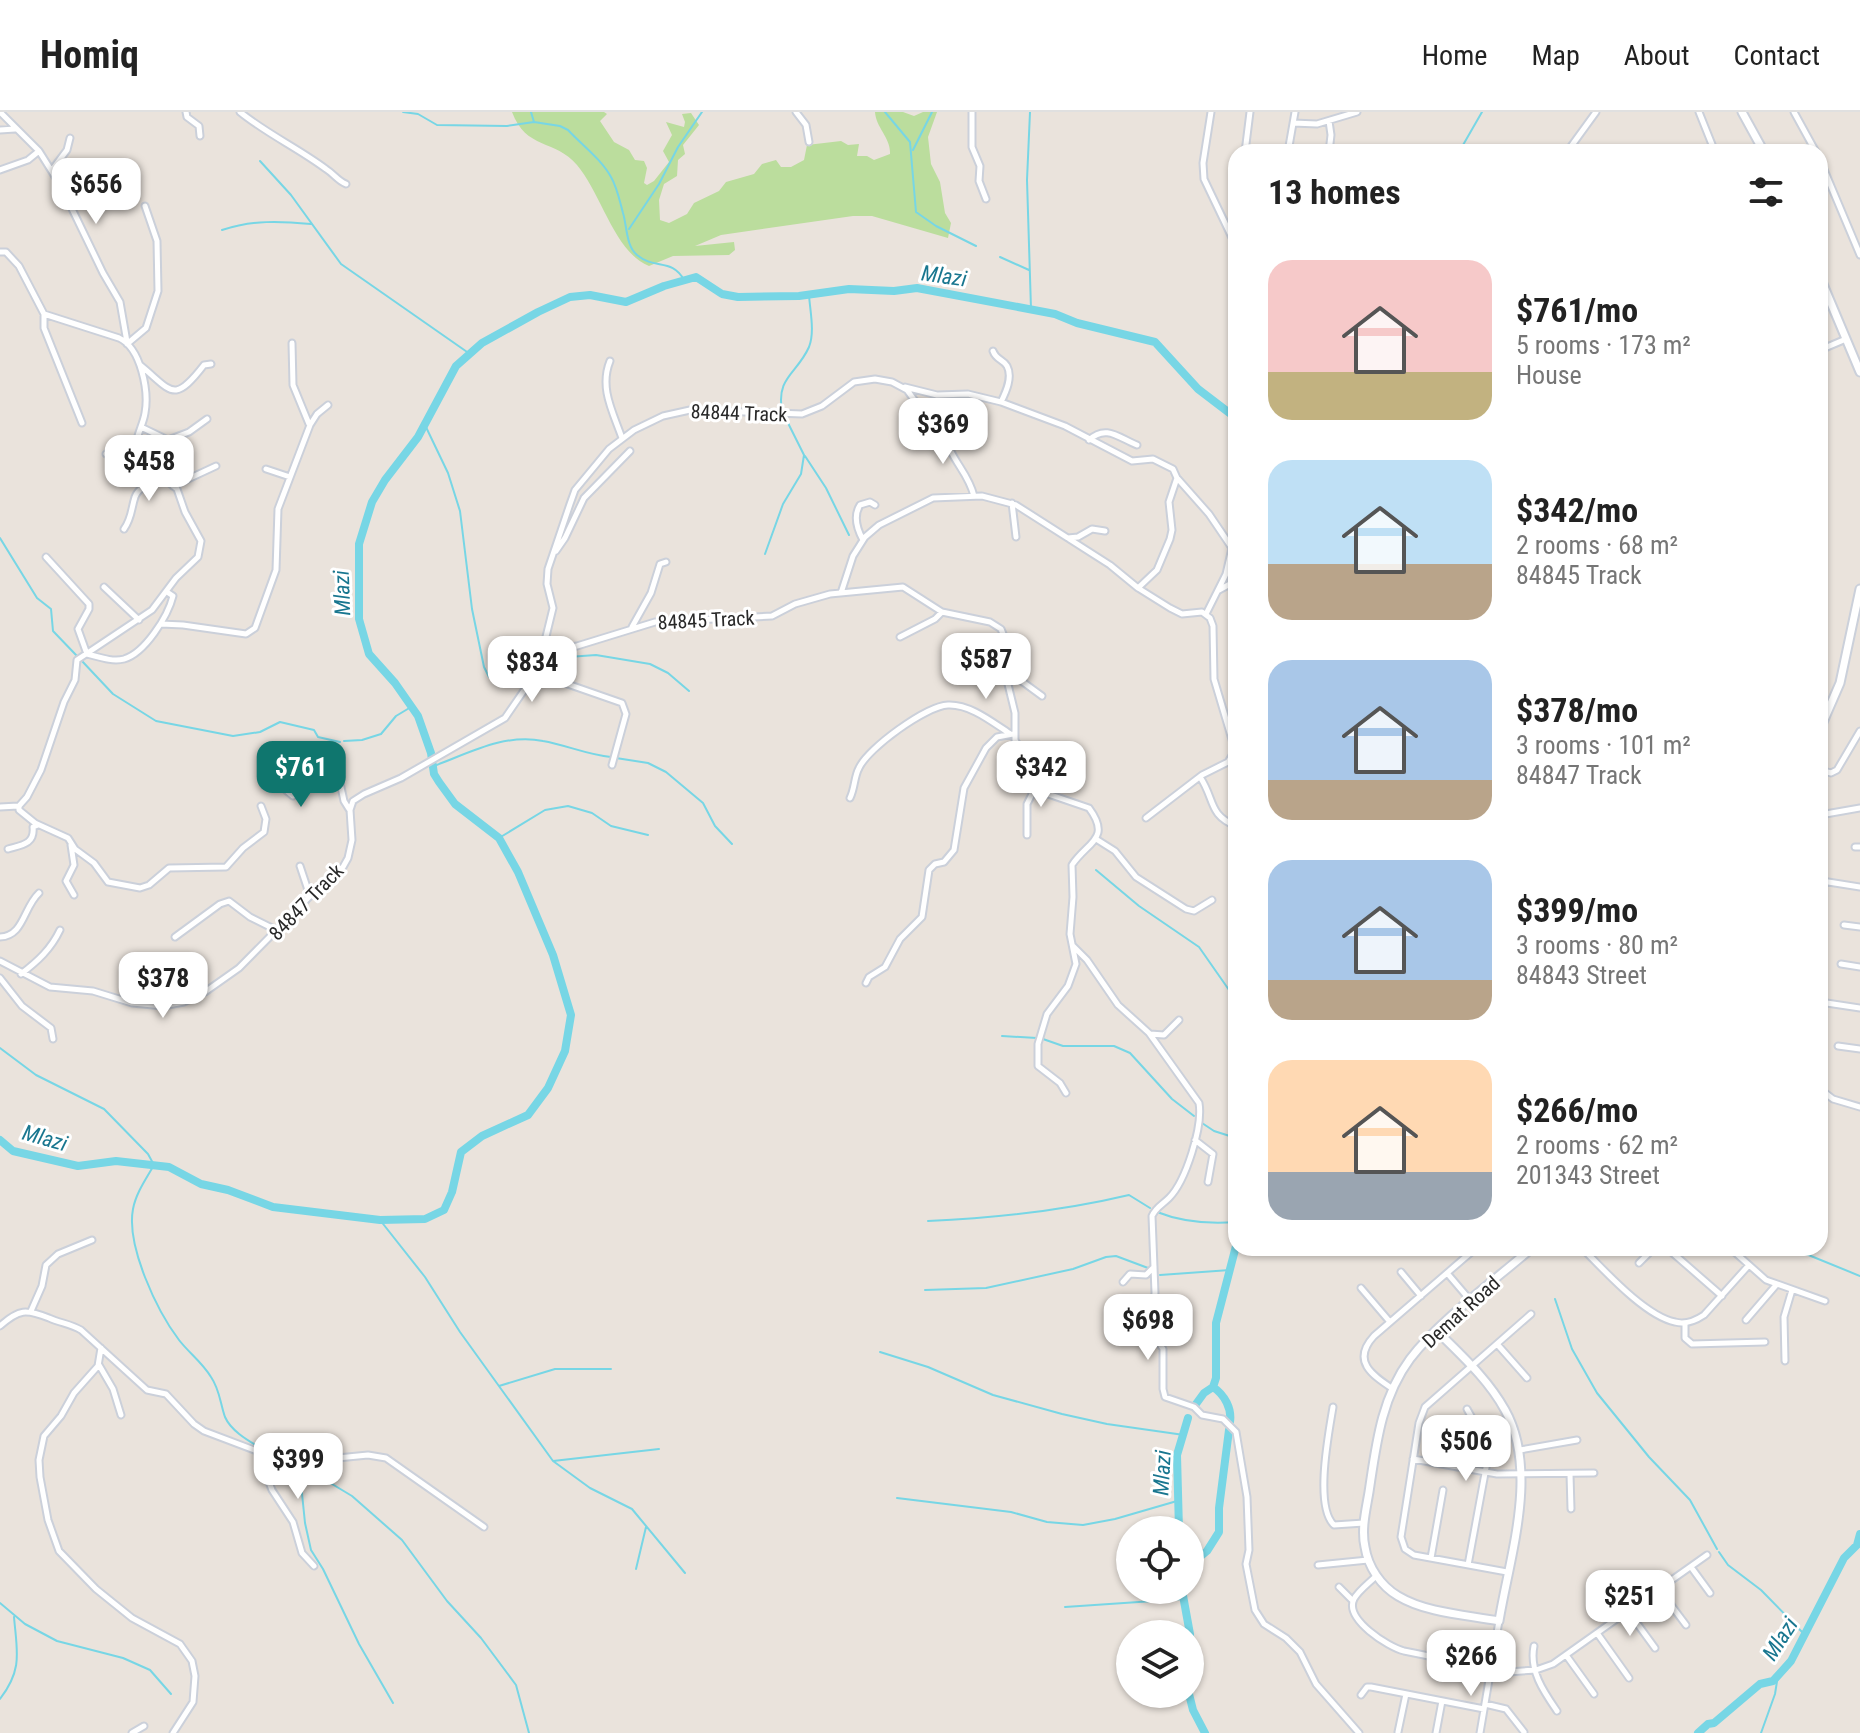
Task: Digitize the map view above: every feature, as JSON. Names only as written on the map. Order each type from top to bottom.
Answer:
[{"type":"street","points":[[0,112],[39,151],[52,170],[120,302],[127,344],[139,364],[163,387],[179,390],[189,385],[204,365],[211,364]]},
{"type":"street","points":[[186,112],[187,117],[199,126],[200,136]]},
{"type":"street","points":[[240,112],[346,184]]},
{"type":"street","points":[[796,112],[805,123],[809,142]]},
{"type":"street","points":[[972,112],[972,147],[980,166],[979,181],[986,199]]},
{"type":"street","points":[[1211,112],[1203,163],[1204,179],[1228,229]]},
{"type":"street","points":[[1246,144],[1250,112]]},
{"type":"street","points":[[1289,144],[1295,112]]},
{"type":"street","points":[[1293,123],[1312,125],[1357,112]]},
{"type":"street","points":[[1573,144],[1596,112]]},
{"type":"street","points":[[1699,112],[1712,144]]},
{"type":"street","points":[[1742,112],[1760,144]]},
{"type":"street","points":[[1794,112],[1812,144]]},
{"type":"street","points":[[0,130],[6,119]]},
{"type":"street","points":[[1329,121],[1330,144]]},
{"type":"street","points":[[0,130],[16,129]]},
{"type":"street","points":[[52,170],[67,150],[70,138]]},
{"type":"street","points":[[0,170],[28,160],[39,151]]},
{"type":"street","points":[[1828,179],[1860,255]]},
{"type":"street","points":[[127,344],[146,328],[158,291],[157,241],[145,206]]},
{"type":"street","points":[[0,252],[6,252],[19,266],[44,314],[44,328],[82,423]]},
{"type":"street","points":[[1828,296],[1860,372]]},
{"type":"street","points":[[44,314],[119,338],[127,344]]},
{"type":"street","points":[[1828,347],[1846,339]]},
{"type":"street","points":[[292,343],[293,385],[310,425]]},
{"type":"street","points":[[993,351],[995,358],[1006,364],[1008,371],[1008,387],[1001,402]]},
{"type":"street","points":[[610,361],[604,377],[606,395],[622,438]]},
{"type":"street","points":[[0,807],[19,806],[27,797],[41,770],[61,709],[75,680],[76,662],[152,610],[176,578],[198,557],[201,548],[200,537],[185,512],[179,492],[140,458],[135,448],[146,402],[139,364]]},
{"type":"street","name":"84844 Track","points":[[541,658],[553,608],[546,577],[575,490],[622,438],[655,420],[679,412],[700,409],[802,414],[822,406],[854,382],[875,379],[937,395],[968,394],[1001,402],[1065,426],[1132,461],[1159,461],[1173,469],[1177,478]]},
{"type":"street","points":[[900,385],[915,400],[926,429]]},
{"type":"street","points":[[161,624],[246,634],[253,631],[277,567],[278,509],[310,425],[328,405]]},
{"type":"street","points":[[141,427],[168,440],[189,432],[207,419]]},
{"type":"street","points":[[945,428],[947,446],[959,463],[961,472],[968,478],[974,496]]},
{"type":"street","points":[[1089,440],[1097,433],[1107,431],[1137,445]]},
{"type":"street","points":[[106,454],[120,447],[135,448]]},
{"type":"street","points":[[553,555],[590,490],[630,451]]},
{"type":"street","points":[[173,486],[216,466]]},
{"type":"street","points":[[266,469],[290,477]]},
{"type":"street","points":[[124,529],[132,517],[136,495],[151,481],[154,471]]},
{"type":"street","points":[[1138,588],[1157,570],[1170,539],[1169,502],[1177,478],[1209,514],[1228,544]]},
{"type":"street","points":[[841,593],[848,566],[863,540],[879,525],[933,498],[974,496],[1012,503],[1177,612],[1206,614],[1213,626],[1214,679],[1228,725]]},
{"type":"street","points":[[863,540],[858,531],[856,511],[865,503],[875,505]]},
{"type":"street","points":[[1012,503],[1016,537]]},
{"type":"street","points":[[1067,538],[1078,537],[1090,529],[1105,531]]},
{"type":"street","points":[[46,557],[89,604],[78,629],[87,654]]},
{"type":"street","points":[[632,628],[651,593],[660,564],[666,562]]},
{"type":"street","points":[[1206,614],[1228,568]]},
{"type":"street","points":[[1219,590],[1228,585]]},
{"type":"street","points":[[104,587],[139,620]]},
{"type":"street","name":"84845 Track","points":[[541,658],[550,652],[662,621],[772,616],[795,604],[841,593],[903,587],[942,612],[990,622],[1001,629],[1005,639],[1005,669],[1015,713],[1012,734],[1051,797],[1089,808],[1098,823],[1096,839]]},
{"type":"street","points":[[1828,714],[1843,673],[1860,589]]},
{"type":"street","points":[[87,654],[112,660],[127,658],[161,624],[173,598],[167,592]]},
{"type":"street","points":[[900,637],[935,619],[942,612]]},
{"type":"street","points":[[350,810],[356,798],[401,778],[505,718],[538,670],[541,658]]},
{"type":"street","points":[[1005,669],[1042,696]]},
{"type":"street","points":[[538,670],[624,706],[626,714],[612,765]]},
{"type":"street","points":[[850,798],[858,769],[866,758],[890,736],[948,705],[975,712],[1012,734]]},
{"type":"street","points":[[1828,772],[1837,770],[1860,731]]},
{"type":"street","points":[[866,983],[869,977],[885,967],[900,939],[920,921],[929,870],[935,864],[944,862],[954,850],[963,794],[972,773],[990,742],[1012,734]]},
{"type":"street","points":[[275,781],[293,796],[338,771],[334,763],[311,762]]},
{"type":"street","points":[[1146,818],[1200,777],[1228,762]]},
{"type":"street","name":"84847 Track","points":[[0,961],[50,987],[87,990],[132,1003],[178,1004],[205,992],[239,968],[343,867],[348,858],[352,823],[338,771]]},
{"type":"street","points":[[1200,777],[1216,814],[1228,823]]},
{"type":"street","points":[[1027,835],[1027,804],[1039,780]]},
{"type":"street","points":[[19,806],[22,813],[38,825],[68,838],[94,863],[105,880],[112,884],[145,887],[172,868],[226,867],[243,848],[264,832],[266,819],[261,806]]},
{"type":"street","points":[[1828,812],[1860,808]]},
{"type":"street","points":[[8,849],[31,841],[33,827],[38,825]]},
{"type":"street","points":[[1066,1093],[1056,1079],[1039,1069],[1037,1057],[1047,1014],[1068,986],[1076,964],[1070,934],[1072,865],[1096,839],[1115,851],[1136,877],[1186,909],[1194,911],[1212,900]]},
{"type":"street","points":[[71,843],[74,865],[66,881],[74,895]]},
{"type":"street","points":[[300,866],[310,896]]},
{"type":"street","points":[[1828,882],[1860,887]]},
{"type":"street","points":[[0,937],[9,937],[16,931],[29,903],[39,893]]},
{"type":"street","points":[[175,937],[220,904],[229,901],[250,917],[278,931]]},
{"type":"street","points":[[1844,925],[1860,927]]},
{"type":"street","points":[[21,974],[42,957],[60,930]]},
{"type":"street","points":[[1073,945],[1118,1005],[1149,1033],[1199,1103],[1195,1140],[1186,1166],[1173,1193],[1154,1210],[1152,1216],[1155,1307],[1150,1328],[1163,1349],[1165,1397],[1194,1407],[1202,1415],[1223,1419],[1236,1432],[1247,1497],[1249,1550],[1246,1564],[1255,1610],[1264,1624],[1286,1638],[1300,1652],[1316,1684],[1359,1733]]},
{"type":"street","points":[[1841,964],[1860,967]]},
{"type":"street","points":[[0,978],[22,1006],[51,1028],[53,1039]]},
{"type":"street","points":[[1828,1003],[1860,1008]]},
{"type":"street","points":[[1149,1033],[1164,1035],[1179,1020]]},
{"type":"street","points":[[1838,1046],[1860,1049]]},
{"type":"street","points":[[1828,1095],[1860,1107]]},
{"type":"street","points":[[1195,1140],[1213,1154],[1208,1182]]},
{"type":"street","points":[[31,1311],[42,1286],[46,1265],[58,1254],[92,1240]]},
{"type":"street","points":[[1393,1389],[1368,1369],[1364,1354],[1369,1341],[1467,1256]]},
{"type":"street","name":"Demat Road","points":[[1499,1621],[1411,1603],[1394,1594],[1376,1576],[1368,1560],[1364,1523],[1380,1429],[1393,1389],[1409,1360],[1520,1256]]},
{"type":"street","points":[[1590,1256],[1651,1310],[1665,1319],[1685,1323],[1704,1315],[1749,1265]]},
{"type":"street","points":[[1639,1263],[1646,1256]]},
{"type":"street","points":[[1676,1256],[1722,1296]]},
{"type":"street","points":[[1739,1256],[1766,1280],[1825,1301]]},
{"type":"street","points":[[1123,1282],[1134,1272],[1143,1275],[1150,1272],[1154,1265]]},
{"type":"street","points":[[1401,1272],[1421,1296]]},
{"type":"street","points":[[1447,1273],[1471,1301]]},
{"type":"street","points":[[1746,1320],[1777,1284]]},
{"type":"street","points":[[1361,1288],[1390,1322]]},
{"type":"street","points":[[1785,1361],[1784,1317],[1792,1290]]},
{"type":"street","points":[[0,1326],[15,1314],[31,1311],[81,1330],[147,1390],[162,1392],[173,1400],[197,1427],[270,1456],[331,1460],[368,1455],[386,1458],[484,1527]]},
{"type":"street","points":[[1507,1572],[1409,1552],[1401,1541],[1419,1423],[1425,1407],[1531,1314]]},
{"type":"street","points":[[1685,1323],[1685,1338],[1692,1344],[1765,1342]]},
{"type":"street","points":[[1437,1331],[1471,1366],[1504,1408],[1520,1450],[1521,1495],[1480,1733]]},
{"type":"street","points":[[1497,1344],[1527,1378]]},
{"type":"street","points":[[101,1348],[99,1364],[74,1393],[61,1416],[46,1431],[39,1460],[40,1477],[59,1551],[96,1589],[132,1618],[180,1644],[192,1661],[195,1676],[193,1702],[173,1733]]},
{"type":"street","points":[[99,1364],[113,1389],[121,1415]]},
{"type":"street","points":[[1333,1407],[1323,1472],[1328,1514],[1334,1525],[1364,1523]]},
{"type":"street","points":[[1467,1409],[1486,1443],[1488,1457],[1468,1565]]},
{"type":"street","points":[[1520,1450],[1577,1440]]},
{"type":"street","points":[[257,1450],[272,1490],[293,1522],[302,1553],[314,1566]]},
{"type":"street","points":[[1413,1459],[1522,1474],[1594,1473]]},
{"type":"street","points":[[1570,1474],[1571,1509]]},
{"type":"street","points":[[1431,1558],[1443,1490]]},
{"type":"street","points":[[1376,1576],[1353,1601],[1353,1612],[1357,1619],[1393,1648],[1514,1672],[1536,1670],[1566,1655],[1707,1555]]},
{"type":"street","points":[[1318,1565],[1368,1560]]},
{"type":"street","points":[[1691,1567],[1710,1593]]},
{"type":"street","points":[[1339,1587],[1353,1601]]},
{"type":"street","points":[[1659,1589],[1686,1625]]},
{"type":"street","points":[[1628,1611],[1655,1648]]},
{"type":"street","points":[[1597,1633],[1629,1678]]},
{"type":"street","points":[[1534,1646],[1540,1687],[1557,1711]]},
{"type":"street","points":[[1566,1655],[1594,1694]]},
{"type":"street","points":[[1361,1695],[1369,1687],[1506,1709],[1524,1732]]},
{"type":"street","points":[[1398,1732],[1406,1694]]},
{"type":"street","points":[[1436,1733],[1442,1701]]},
{"type":"street","points":[[132,1733],[144,1726]]},
{"type":"green space","points":[[512,112],[604,112],[607,114],[600,121],[614,142],[629,150],[635,160],[644,161],[647,168],[644,183],[647,185],[669,162],[663,151],[672,135],[666,122],[684,127],[682,114],[691,113],[699,125],[683,145],[685,154],[678,160],[677,176],[664,184],[659,200],[660,220],[669,223],[687,214],[694,203],[719,191],[726,182],[754,174],[762,164],[776,160],[781,167],[791,167],[804,160],[807,145],[841,141],[848,145],[859,144],[857,156],[874,160],[890,154],[875,112],[903,112],[914,116],[937,112],[928,137],[931,164],[940,182],[945,213],[951,223],[948,238],[872,216],[853,216],[721,235],[695,246],[734,242],[735,250],[729,255],[673,256],[649,266],[627,249],[577,165],[560,151],[525,133]]},
{"type":"waterway","points":[[403,112],[418,114],[437,125],[507,126],[534,122]]},
{"type":"waterway","points":[[531,112],[534,122],[568,130],[607,170],[617,190],[633,251],[650,262],[669,266],[684,280]]},
{"type":"waterway","points":[[629,229],[702,112]]},
{"type":"waterway","points":[[885,112],[910,142],[916,212],[976,246]]},
{"type":"waterway","points":[[913,150],[932,112]]},
{"type":"waterway","points":[[1030,112],[1027,180],[1031,309]]},
{"type":"waterway","points":[[1464,144],[1482,112]]},
{"type":"waterway","points":[[260,161],[291,195],[341,264],[470,354]]},
{"type":"waterway","points":[[222,230],[266,222],[311,224]]},
{"type":"waterway","points":[[1000,257],[1029,270]]},
{"type":"waterway","name":"Mlazi","points":[[0,1140],[13,1151],[78,1166],[116,1161],[169,1167],[201,1184],[228,1190],[273,1207],[380,1220],[425,1219],[444,1210],[452,1192],[461,1152],[482,1136],[528,1115],[548,1088],[565,1051],[571,1015],[553,955],[518,872],[499,838],[455,804],[434,774],[431,753],[418,716],[395,683],[369,654],[359,619],[359,544],[372,502],[418,437],[456,366],[482,343],[570,297],[590,295],[626,302],[696,277],[722,294],[738,297],[799,296],[849,289],[894,291],[917,288],[1055,314],[1077,323],[1155,342],[1198,389],[1228,412]]},
{"type":"waterway","points":[[782,411],[782,390],[811,341],[809,295]]},
{"type":"waterway","points":[[765,554],[783,504],[801,474],[804,455],[785,417]]},
{"type":"waterway","points":[[425,425],[448,473],[460,511],[472,609],[484,667],[489,677],[497,679],[527,665],[535,668]]},
{"type":"waterway","points":[[805,456],[826,488],[849,535]]},
{"type":"waterway","points":[[0,538],[37,598],[51,609],[53,631],[77,656]]},
{"type":"waterway","points":[[542,666],[554,658],[596,655],[650,664],[668,673],[689,691]]},
{"type":"waterway","points":[[81,660],[113,694],[156,721],[233,736],[260,732],[280,722],[314,730],[318,737],[340,742]]},
{"type":"waterway","points":[[344,741],[381,734],[396,716],[411,707]]},
{"type":"waterway","points":[[434,766],[501,742],[529,739],[611,757]]},
{"type":"waterway","points":[[616,758],[648,763],[666,772],[703,803],[715,826],[732,844]]},
{"type":"waterway","points":[[499,838],[545,810],[568,806],[592,813],[611,826],[648,835]]},
{"type":"waterway","points":[[1096,870],[1139,906],[1199,947],[1228,989]]},
{"type":"waterway","points":[[1002,1036],[1037,1038]]},
{"type":"waterway","points":[[1043,1039],[1063,1046],[1114,1046],[1130,1053],[1172,1099],[1194,1116]]},
{"type":"waterway","points":[[0,1048],[36,1075],[104,1109],[148,1154],[154,1165],[136,1197],[132,1224],[145,1278],[170,1328],[214,1382],[228,1423],[267,1452]]},
{"type":"waterway","points":[[1202,1123],[1228,1135]]},
{"type":"waterway","points":[[928,1221],[1029,1213],[1129,1195],[1150,1208]]},
{"type":"waterway","points":[[1157,1212],[1196,1222],[1228,1222]]},
{"type":"waterway","points":[[380,1220],[425,1277],[460,1332],[553,1461],[590,1488],[632,1509],[685,1573]]},
{"type":"waterway","points":[[925,1290],[986,1288],[1116,1256],[1148,1268]]},
{"type":"waterway","name":"Mlazi","points":[[1196,1404],[1213,1387],[1216,1378],[1216,1323],[1233,1256]]},
{"type":"waterway","points":[[1811,1256],[1860,1276]]},
{"type":"waterway","points":[[1160,1275],[1230,1270]]},
{"type":"waterway","points":[[1555,1299],[1572,1349],[1597,1393],[1649,1457],[1690,1500],[1717,1549]]},
{"type":"waterway","points":[[880,1352],[928,1367],[993,1395],[1062,1414],[1184,1435]]},
{"type":"waterway","points":[[499,1386],[555,1369],[611,1369]]},
{"type":"waterway","points":[[1213,1387],[1227,1403],[1230,1422]]},
{"type":"waterway","name":"Mlazi","points":[[1179,1516],[1177,1455],[1188,1418]]},
{"type":"waterway","points":[[1204,1553],[1219,1532],[1229,1430]]},
{"type":"waterway","points":[[553,1461],[659,1449]]},
{"type":"waterway","points":[[275,1464],[286,1472],[305,1474],[332,1484],[352,1496],[402,1540],[516,1685],[529,1733]]},
{"type":"waterway","points":[[300,1474],[311,1550],[393,1703]]},
{"type":"waterway","points":[[897,1498],[1011,1512],[1047,1522],[1083,1525],[1177,1501]]},
{"type":"waterway","points":[[636,1569],[646,1527]]},
{"type":"waterway","name":"Mlazi","points":[[1698,1733],[1760,1684],[1773,1681],[1791,1661],[1844,1558],[1857,1545],[1860,1534]]},
{"type":"waterway","points":[[1719,1552],[1728,1565],[1761,1590],[1806,1636]]},
{"type":"waterway","points":[[0,1603],[25,1624],[57,1641],[123,1658],[150,1670],[171,1694]]},
{"type":"waterway","points":[[1065,1607],[1116,1604]]},
{"type":"waterway","name":"Mlazi","points":[[1185,1604],[1187,1620]]},
{"type":"waterway","points":[[0,1699],[12,1678],[17,1660],[14,1617]]},
{"type":"waterway","points":[[1761,1733],[1775,1694],[1778,1675]]},
{"type":"waterway","name":"Mlazi","points":[[1192,1708],[1205,1733]]}]
